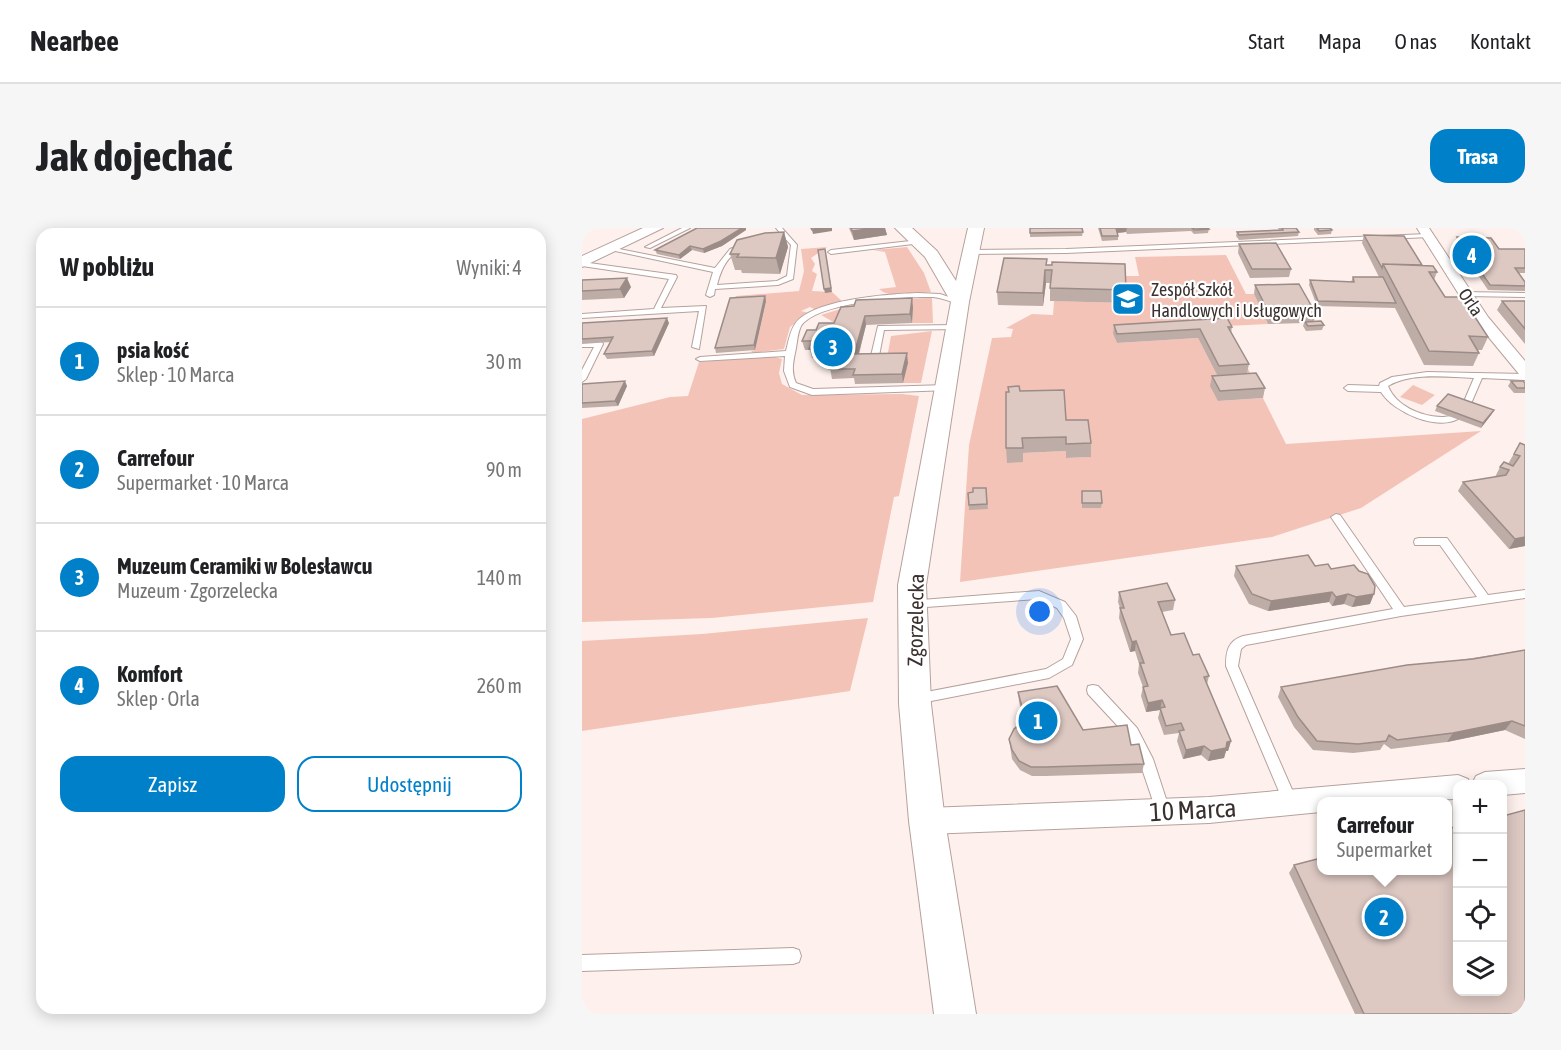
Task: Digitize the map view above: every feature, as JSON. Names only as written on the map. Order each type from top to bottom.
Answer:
[{"type":"street","points":[[903,228],[931,254],[960,302]]},
{"type":"street","name":"Zgorzelecka","points":[[955,1014],[927,821],[915,699],[912,585],[970,248],[983,230]]},
{"type":"street","name":"Orla","points":[[1425,232],[1465,294],[1525,371]]},
{"type":"street","points":[[582,263],[609,249],[653,236]]},
{"type":"street","points":[[1507,782],[1525,781]]},
{"type":"street","name":"10 Marca","points":[[1338,797],[1453,787]]},
{"type":"street","name":"10 Marca","points":[[927,821],[1209,810],[1317,799]]},
{"type":"lane","points":[[653,236],[687,228]]},
{"type":"lane","points":[[754,243],[733,248],[727,253],[717,271],[711,291],[778,283],[790,278],[794,245],[778,228]]},
{"type":"lane","points":[[970,248],[1066,251],[1425,232]]},
{"type":"lane","points":[[774,238],[785,236]]},
{"type":"lane","points":[[831,252],[919,242]]},
{"type":"lane","points":[[609,249],[717,271]]},
{"type":"lane","points":[[582,263],[673,277],[656,312]]},
{"type":"lane","points":[[1465,294],[1525,295]]},
{"type":"lane","points":[[947,388],[812,392],[793,386],[787,374],[798,325],[826,309],[868,300],[935,295],[960,302]]},
{"type":"lane","points":[[582,316],[703,308],[696,347]]},
{"type":"lane","points":[[875,356],[881,328],[957,327]]},
{"type":"lane","points":[[582,345],[599,344],[582,379]]},
{"type":"lane","points":[[700,358],[791,353]]},
{"type":"lane","points":[[1383,389],[1385,382],[1390,379],[1408,375],[1525,378]]},
{"type":"lane","points":[[1466,406],[1479,376]]},
{"type":"lane","points":[[1348,388],[1383,389],[1399,406],[1429,417],[1446,420],[1455,418]]},
{"type":"lane","points":[[1458,399],[1472,390]]},
{"type":"lane","points":[[1429,417],[1443,414]]},
{"type":"lane","points":[[1336,517],[1401,612]]},
{"type":"lane","points":[[1419,542],[1443,542],[1485,600]]},
{"type":"lane","points":[[1290,801],[1232,666],[1233,649],[1243,641],[1401,612],[1525,594]]},
{"type":"lane","points":[[912,604],[1039,595],[1061,605],[1070,616],[1077,639],[1068,662],[1049,674],[915,699]]},
{"type":"lane","points":[[1093,690],[1132,732],[1146,759],[1163,811]]},
{"type":"lane","points":[[582,963],[794,956]]},
{"type":"shaded area","points":[[827,247],[811,258],[815,264],[812,271],[817,274],[812,291],[832,292],[843,302],[812,311],[814,309],[810,307],[801,311],[809,313],[790,327],[784,349],[753,353],[751,351],[755,350],[766,301],[731,303],[736,296],[799,291],[804,271],[801,249]]},
{"type":"shaded area","points":[[907,247],[924,273],[931,292],[897,295],[879,289],[896,287],[885,252],[873,250]]},
{"type":"shaded area","points":[[1226,255],[1246,294],[1254,294],[1268,324],[1227,326],[1255,383],[1218,401],[1263,398],[1286,444],[1481,431],[1361,508],[1272,537],[960,582],[969,445],[992,338],[1011,337],[1013,329],[1006,328],[1032,314],[1053,315],[1054,301],[1125,303],[1124,276],[1139,276],[1135,257]],"holes":[[[1113,334],[1226,336],[1217,375],[1198,338],[1117,343]],[[1007,406],[1090,457],[1067,458],[1066,451],[1023,453]]]},
{"type":"shaded area","points":[[932,298],[933,323],[912,323],[913,307],[837,324],[821,315],[863,302]]},
{"type":"shaded area","points":[[932,331],[921,383],[903,383],[908,363],[886,363],[891,336]]},
{"type":"shaded area","points":[[772,356],[782,359],[779,373],[782,384],[802,395],[902,394],[919,396],[899,496],[894,497],[873,602],[712,618],[582,622],[582,419],[670,397],[688,396],[699,362]]},
{"type":"shaded area","points":[[1413,385],[1435,395],[1422,405],[1400,397]]},
{"type":"shaded area","points":[[868,618],[850,691],[582,731],[582,641],[702,634]]},
{"type":"building","points":[[697,228],[742,228],[703,249],[690,246],[679,255],[655,250]]},
{"type":"building","points":[[851,228],[876,228],[852,231]]},
{"type":"building","points":[[1030,228],[1082,228],[1083,232],[1030,233]]},
{"type":"building","points":[[1100,228],[1116,228],[1118,236],[1102,236]]},
{"type":"building","points":[[1192,228],[1208,228],[1209,229],[1194,230]]},
{"type":"building","points":[[1282,228],[1296,228],[1299,232],[1239,235],[1237,232],[1283,230]]},
{"type":"building","points":[[1317,228],[1330,228],[1332,230],[1319,231]]},
{"type":"building","points":[[784,232],[776,258],[737,257],[739,254],[730,254],[737,240],[765,233]]},
{"type":"building","points":[[1364,235],[1404,236],[1422,265],[1383,264],[1382,268]]},
{"type":"building","points":[[1457,237],[1491,238],[1499,249],[1525,249],[1525,268],[1515,268],[1525,282],[1525,286],[1490,285]]},
{"type":"building","points":[[1276,243],[1291,269],[1252,269],[1239,244]]},
{"type":"building","points":[[825,249],[831,288],[824,289],[818,250]]},
{"type":"building","points":[[1004,258],[1047,259],[1046,265],[1052,265],[1052,262],[1125,264],[1126,290],[1050,288],[1052,270],[1045,270],[1043,293],[997,292]]},
{"type":"building","points":[[1383,264],[1433,266],[1437,272],[1429,272],[1445,297],[1462,297],[1488,337],[1469,336],[1479,353],[1429,351]]},
{"type":"building","points":[[1353,277],[1383,277],[1396,303],[1318,301],[1310,280],[1354,282]]},
{"type":"building","points":[[627,278],[620,289],[582,291],[582,280]]},
{"type":"building","points":[[1299,284],[1316,314],[1270,315],[1255,285]]},
{"type":"building","points":[[765,296],[754,345],[715,348],[730,298]]},
{"type":"building","points":[[912,298],[910,314],[865,316],[854,354],[907,353],[902,374],[853,375],[855,369],[829,369],[832,359],[824,359],[827,349],[809,349],[812,341],[802,341],[807,330],[816,330],[819,323],[834,323],[841,307],[854,306],[856,300]]},
{"type":"building","points":[[1502,301],[1525,301],[1525,329]]},
{"type":"building","points":[[667,318],[652,351],[604,354],[613,337],[582,339],[582,323]]},
{"type":"building","points":[[1227,318],[1232,327],[1228,327],[1249,364],[1219,366],[1200,329],[1117,334],[1114,325]]},
{"type":"building","points":[[1321,321],[1324,325],[1308,326],[1305,322]]},
{"type":"building","points":[[1256,373],[1265,388],[1220,391],[1212,376]]},
{"type":"building","points":[[625,381],[615,401],[582,403],[582,384]]},
{"type":"building","points":[[1511,381],[1523,381],[1525,388],[1517,388]]},
{"type":"building","points":[[1019,386],[1020,391],[1064,390],[1066,420],[1088,420],[1091,443],[1066,444],[1066,437],[1022,438],[1023,448],[1006,448],[1006,392],[1009,392],[1008,387]]},
{"type":"building","points":[[1448,394],[1494,410],[1483,423],[1437,406]]},
{"type":"building","points":[[1520,443],[1525,445],[1525,537],[1515,539],[1463,482],[1506,475],[1509,470],[1500,467],[1504,462],[1513,466],[1520,456],[1514,454]]},
{"type":"building","points":[[973,488],[986,488],[987,504],[969,505],[968,493],[973,492]]},
{"type":"building","points":[[1082,491],[1101,491],[1102,503],[1082,503]]},
{"type":"building","points":[[1308,555],[1315,566],[1328,564],[1331,569],[1354,565],[1359,571],[1368,574],[1375,586],[1374,594],[1356,597],[1348,594],[1336,597],[1332,592],[1271,601],[1252,594],[1236,566]]},
{"type":"building","points":[[1167,583],[1175,600],[1158,602],[1171,635],[1184,633],[1193,655],[1199,654],[1209,676],[1204,677],[1231,741],[1227,742],[1226,748],[1211,751],[1204,746],[1186,750],[1179,731],[1184,730],[1181,723],[1166,726],[1160,708],[1165,707],[1162,700],[1148,703],[1143,687],[1148,686],[1140,663],[1144,663],[1136,641],[1132,642],[1120,608],[1124,608],[1119,592]]},
{"type":"building","points":[[1525,650],[1525,726],[1512,721],[1453,733],[1397,740],[1389,735],[1386,741],[1358,744],[1317,741],[1298,717],[1281,687],[1407,665],[1473,659]]},
{"type":"building","points":[[1057,686],[1083,730],[1127,725],[1131,745],[1139,744],[1144,764],[1031,767],[1019,761],[1012,750],[1009,739],[1014,729],[1021,723],[1024,714],[1018,692]]},
{"type":"building","points":[[1525,810],[1525,1014],[1364,1014],[1294,865],[1317,859],[1317,875],[1452,875],[1452,828],[1453,996],[1507,996],[1507,815]]},
{"type":"place","name":"Komfort","points":[[1472,255]]},
{"type":"place","name":"Zespół Szkół Handlowych i Usługowych","points":[[1128,299]]},
{"type":"place","name":"Muzeum Ceramiki w Bolesławcu","points":[[833,347]]},
{"type":"place","name":"psia kość","points":[[1038,721]]},
{"type":"place","name":"Carrefour","points":[[1384,917]]}]
